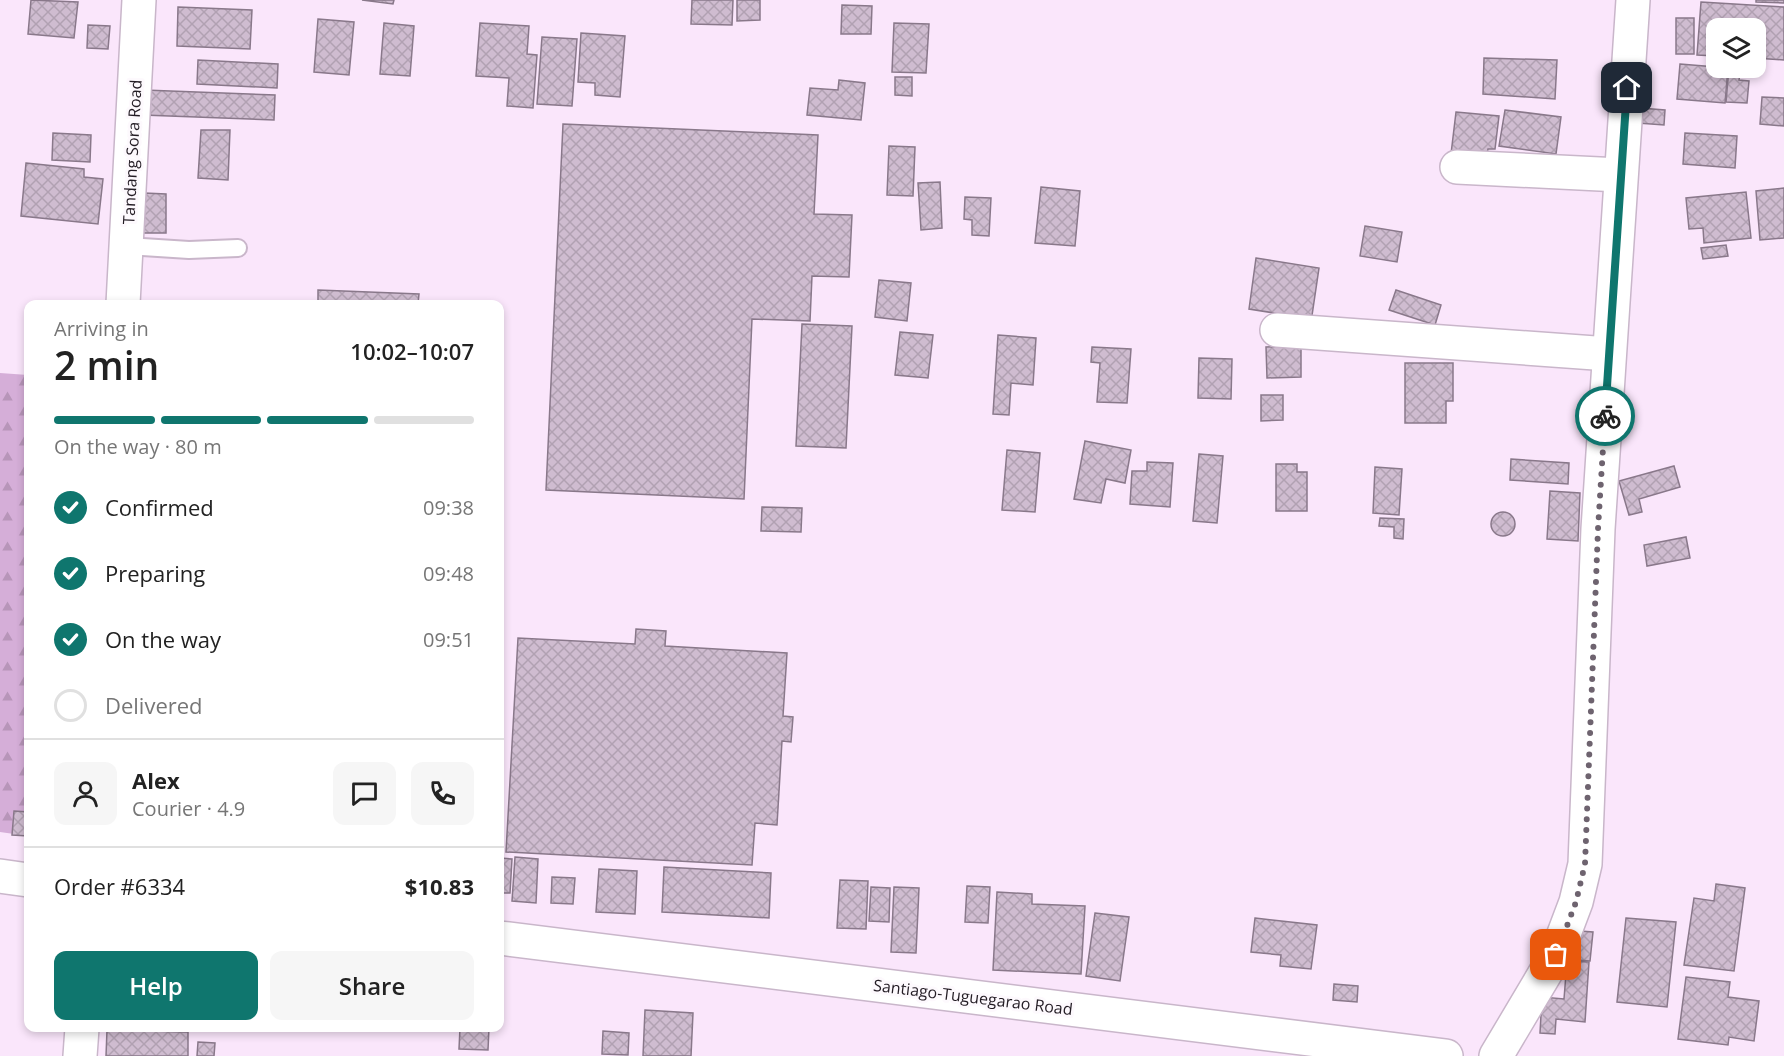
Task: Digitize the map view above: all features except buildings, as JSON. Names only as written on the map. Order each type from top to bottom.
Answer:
[{"type":"main road","name":"Tandang Sora Road","points":[[123,300],[139,0]]},
{"type":"main road","points":[[1496,1056],[1556,955],[1576,902],[1585,864],[1598,529],[1633,0]]},
{"type":"main road","points":[[1457,166],[1620,175]]},
{"type":"main road","points":[[1277,330],[1609,354]]},
{"type":"main road","points":[[0,876],[24,879]]},
{"type":"main road","name":"Santiago-Tuguegarao Road","points":[[504,938],[1446,1056]]},
{"type":"main road","points":[[80,1056],[82,1032]]},
{"type":"lane","points":[[127,246],[189,250],[238,248]]},
{"type":"green space","points":[[0,373],[24,375],[24,835],[0,832]]},
{"type":"way so far","points":[[1556,955],[1576,902],[1585,864],[1598,529],[1605,416]]},
{"type":"route","points":[[1605,416],[1627,88]]}]
